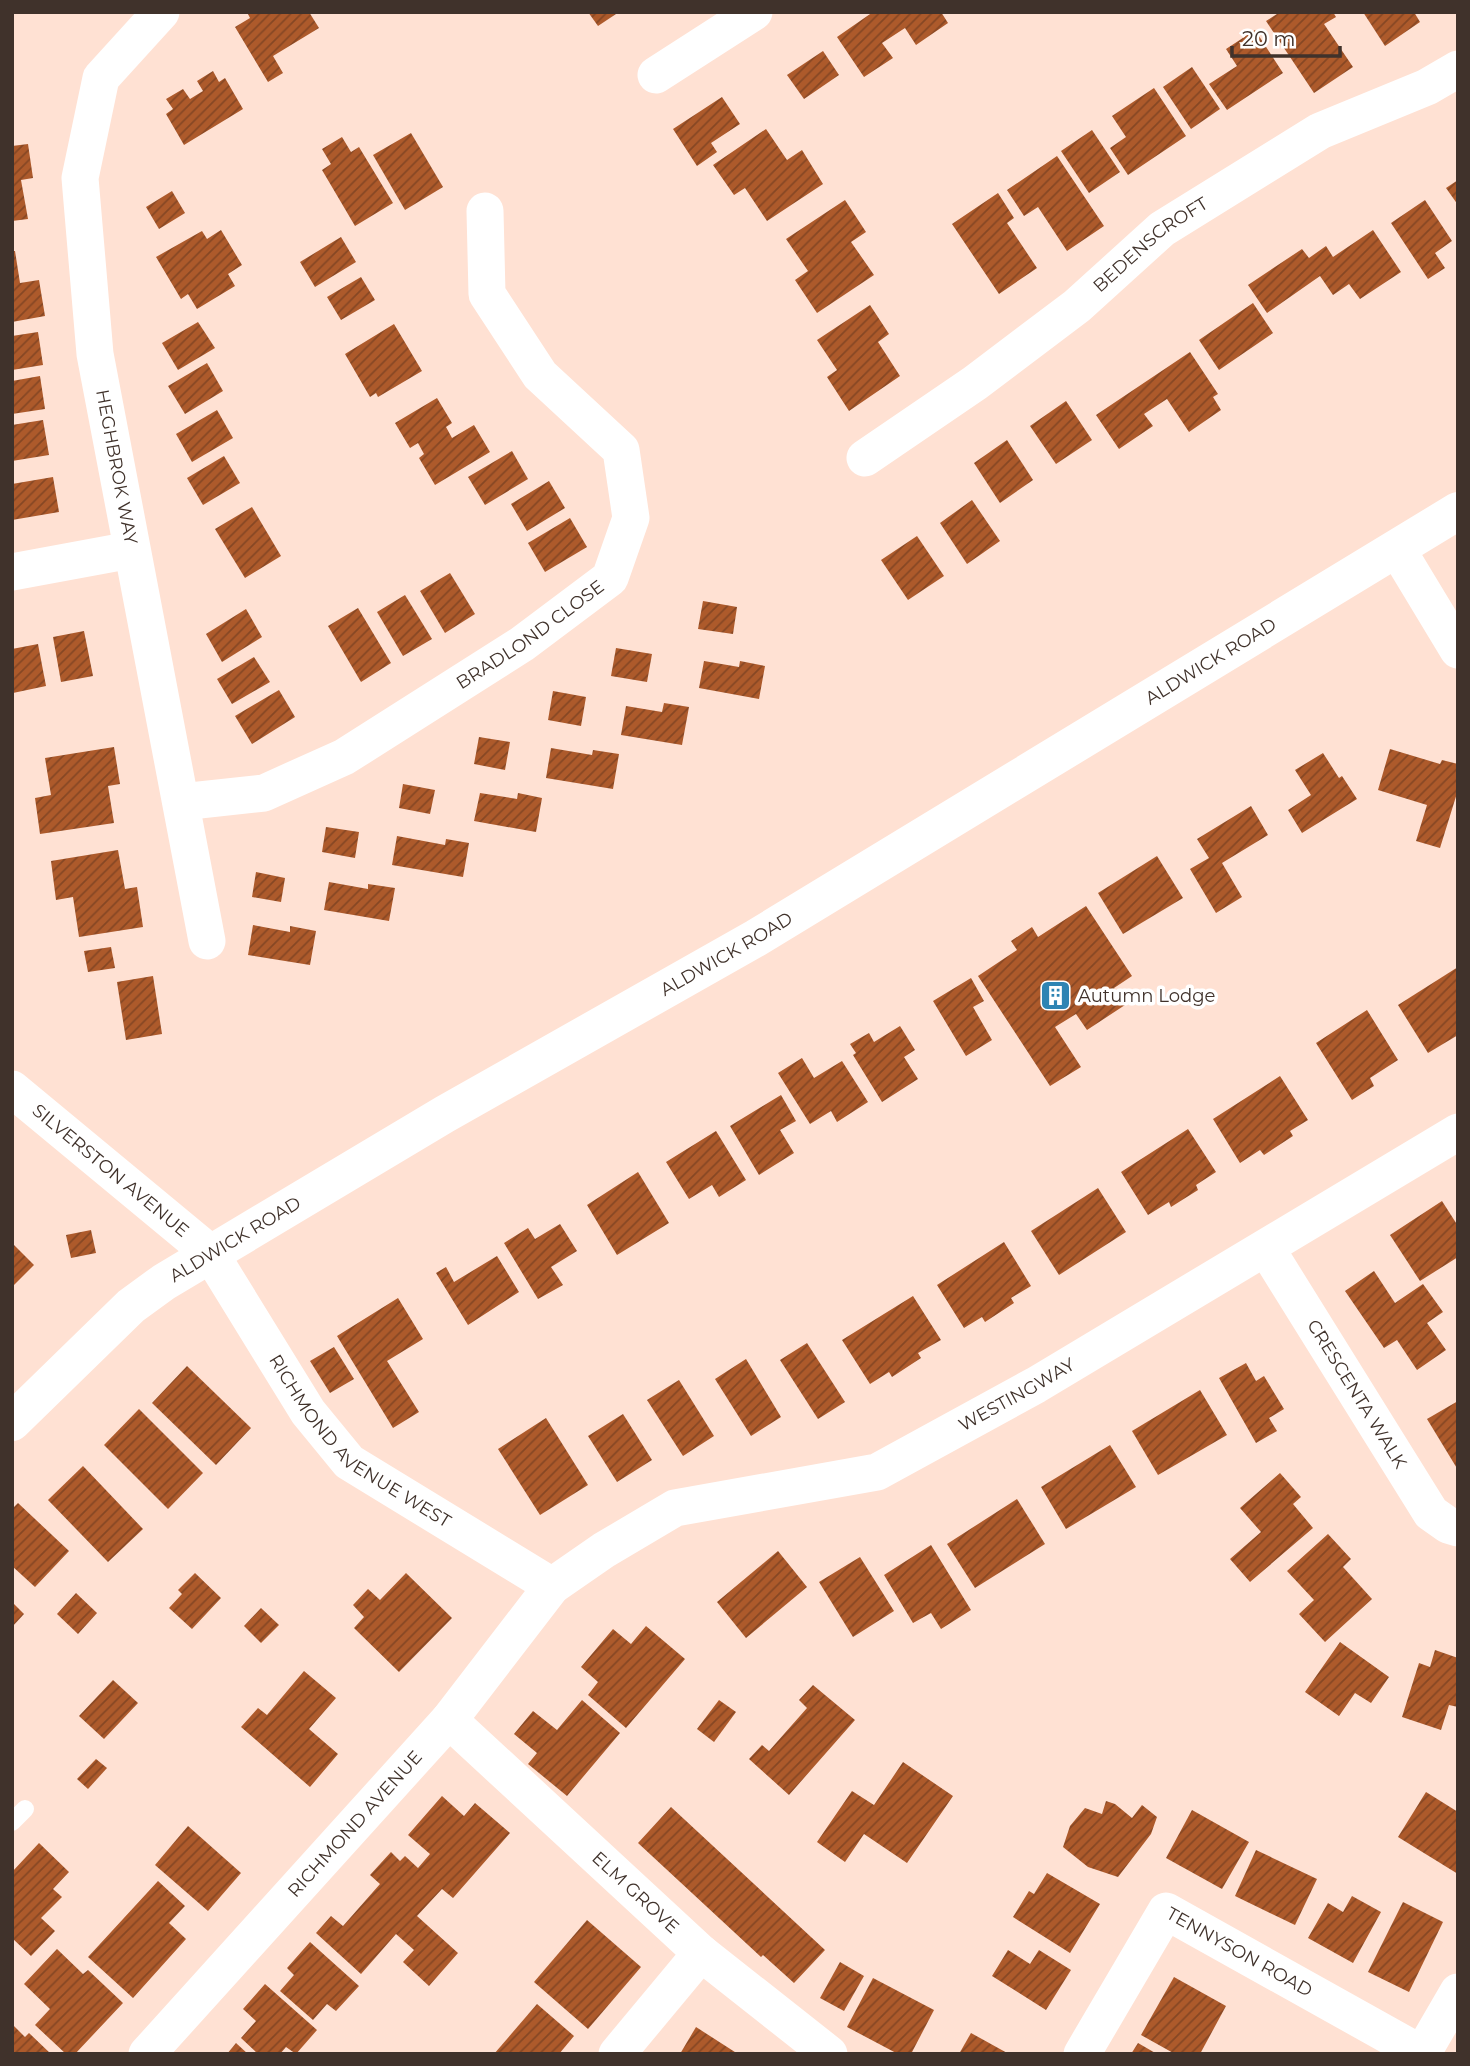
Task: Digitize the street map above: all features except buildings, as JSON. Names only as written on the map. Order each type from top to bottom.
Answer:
[{"type":"main road","name":"ALDWICK ROAD","points":[[12,1422],[131,1306],[210,1253],[445,1114],[756,938],[1458,511]]},
{"type":"street","name":"HEGHBROK WAY","points":[[161,12],[101,78],[80,178],[95,354],[207,941]]},
{"type":"street","points":[[656,75],[754,12]]},
{"type":"street","name":"BEDENSCROFT","points":[[865,458],[975,383],[1077,306],[1162,229],[1320,131],[1427,87],[1458,69]]},
{"type":"street","name":"BRADLOND CLOSE","points":[[181,802],[264,793],[344,757],[522,644],[610,578],[631,518],[621,450],[540,375],[487,295],[485,211]]},
{"type":"street","points":[[1397,549],[1458,650]]},
{"type":"street","points":[[12,572],[131,550]]},
{"type":"street","name":"SILVERSTON AVENUE","points":[[12,1089],[210,1253]]},
{"type":"street","name":"WESTINGWAY","points":[[552,1586],[604,1550],[675,1508],[877,1472],[1036,1385],[1458,1132]]},
{"type":"street","name":"CRESCENTA WALK","points":[[1266,1248],[1431,1513],[1448,1525],[1458,1528]]},
{"type":"street","name":"RICHMOND AVENUE WEST","points":[[210,1253],[308,1412],[349,1462],[552,1586]]},
{"type":"street","name":"RICHMOND AVENUE","points":[[147,2054],[449,1720],[552,1586]]},
{"type":"street","name":"ELM GROVE","points":[[449,1720],[701,1952],[829,2054]]},
{"type":"street","name":"TENNYSON ROAD","points":[[1082,2054],[1166,1911],[1422,2054]]},
{"type":"street","points":[[617,2054],[701,1952]]},
{"type":"street","points":[[1422,2054],[1458,1992]]},
{"type":"place","name":"Autumn Lodge","points":[[1055,996]]}]
